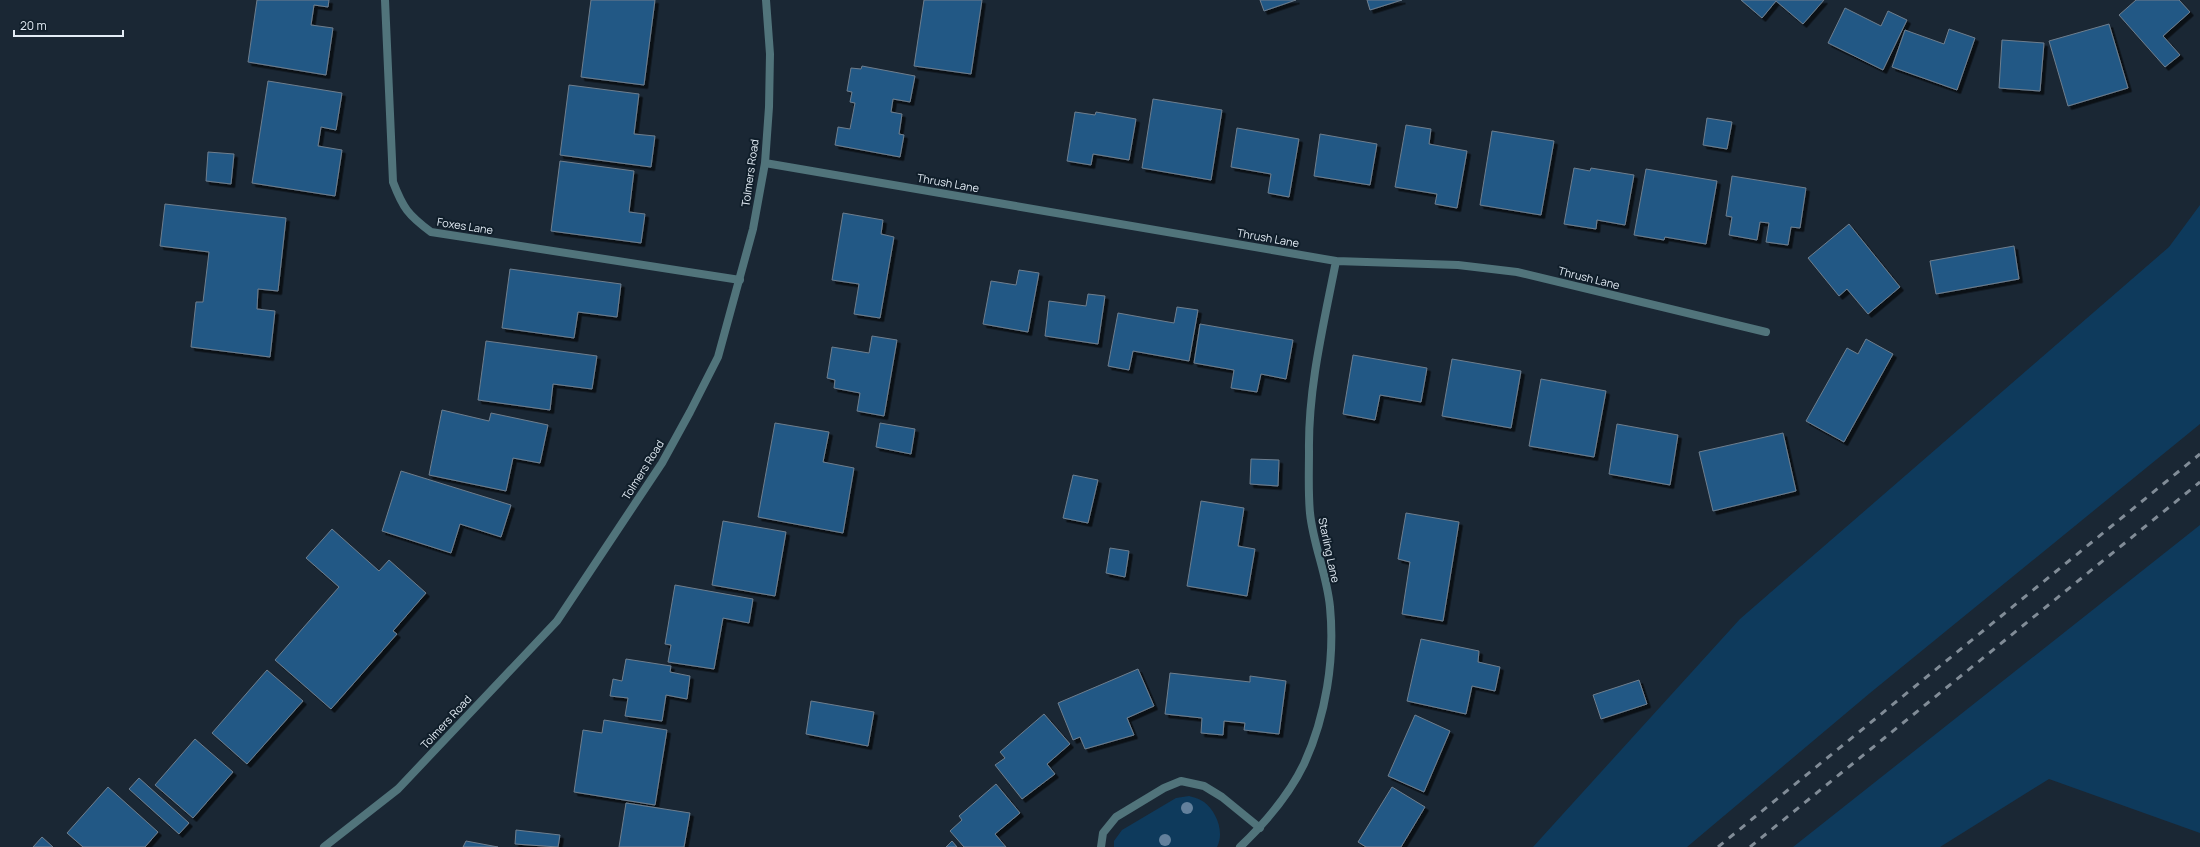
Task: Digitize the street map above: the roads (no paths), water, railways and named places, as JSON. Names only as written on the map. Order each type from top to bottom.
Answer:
[{"type":"street","name":"Foxes Lane","points":[[384,0],[393,182],[401,202],[412,218],[431,232],[740,280]]},
{"type":"street","name":"Tolmers Road","points":[[324,847],[398,789],[557,621],[662,463],[686,419],[718,357],[753,229],[765,164],[770,54],[766,0]]},
{"type":"street","name":"Thrush Lane","points":[[765,164],[1336,261],[1458,265],[1516,272],[1766,332]]},
{"type":"street","name":"Starling Lane","points":[[1240,847],[1260,828],[1292,784],[1304,764],[1325,703],[1331,653],[1330,606],[1310,513],[1308,448],[1315,377],[1336,261]]},
{"type":"street","points":[[1101,847],[1103,833],[1116,817],[1164,788],[1180,781],[1204,786],[1222,797],[1260,828]]},
{"type":"railway","points":[[1718,847],[2200,454]]},
{"type":"railway","points":[[1750,847],[2200,482]]}]
